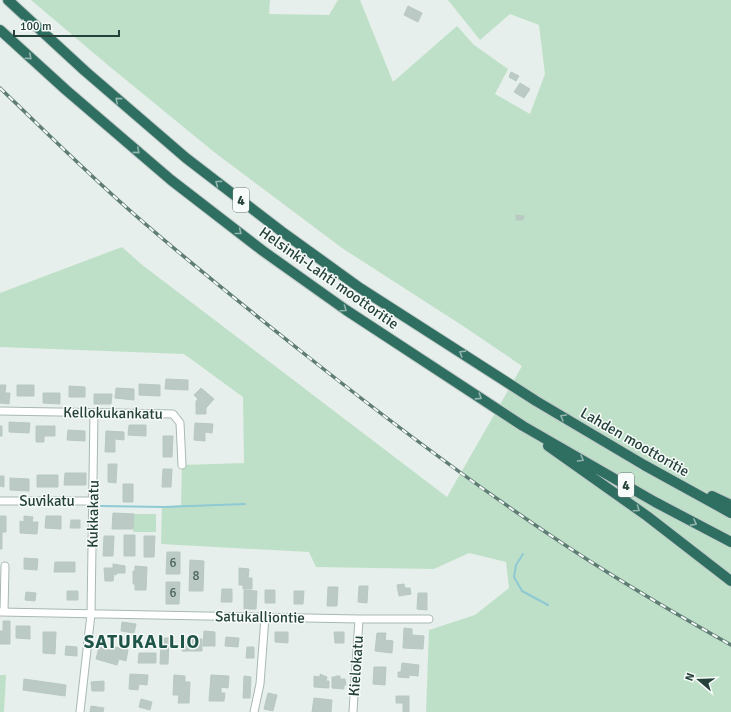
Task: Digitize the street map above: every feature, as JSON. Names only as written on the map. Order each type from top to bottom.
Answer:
[{"type":"highway","name":"Helsinki-Lahti moottoritie","points":[[8,0],[85,71],[186,158],[243,202],[360,288],[526,394]]},
{"type":"highway","name":"Helsinki-Lahti moottoritie","points":[[0,30],[66,90],[172,180],[263,251],[346,310],[523,426]]},
{"type":"highway","name":"Lahden moottoritie","points":[[526,394],[644,465],[731,513]]},
{"type":"highway","name":"4","points":[[523,426],[655,502],[731,542]]},
{"type":"highway","points":[[523,426],[559,455],[647,516],[731,581]]},
{"type":"highway","points":[[644,465],[731,505]]},
{"type":"street","name":"Kellokukankatu","points":[[0,411],[173,414],[180,423],[182,465]]},
{"type":"street","name":"Kukkakatu","points":[[80,712],[91,614],[94,413]]},
{"type":"street","name":"Suvikatu","points":[[0,501],[93,501]]},
{"type":"street","points":[[2,612],[5,566]]},
{"type":"street","name":"Satukalliontie","points":[[2,612],[429,619]]},
{"type":"street","points":[[254,712],[260,684],[264,617]]},
{"type":"street","name":"Kielokatu","points":[[353,712],[359,619]]},
{"type":"green space","points":[[31,0],[270,0],[269,14],[329,15],[338,0],[360,0],[393,82],[457,26],[474,45],[508,69],[495,94],[530,114],[545,74],[539,25],[510,14],[480,40],[448,0],[731,0],[731,712],[426,712],[429,630],[475,615],[509,588],[506,562],[469,553],[434,569],[316,567],[309,552],[161,544],[162,507],[181,505],[182,465],[244,463],[243,397],[184,354],[0,347],[0,293],[122,247],[141,264],[447,497],[522,366],[342,248],[214,152]]},
{"type":"green space","points":[[134,514],[156,514],[156,532],[133,532]]},
{"type":"green space","points":[[0,675],[6,675],[4,712],[0,712]]},
{"type":"building","points":[[408,6],[422,13],[418,22],[404,15]]},
{"type":"building","points":[[511,72],[519,76],[516,81],[509,77]]},
{"type":"building","points":[[520,83],[530,89],[524,98],[514,92]]},
{"type":"building","points":[[516,215],[524,216],[523,220],[516,220]]},
{"type":"building","points":[[166,379],[188,380],[188,390],[165,389]]},
{"type":"building","points":[[139,384],[160,385],[160,396],[139,395]]},
{"type":"building","points":[[0,385],[6,385],[5,393],[10,393],[9,404],[0,403]]},
{"type":"building","points":[[17,385],[34,385],[34,396],[17,396]]},
{"type":"building","points":[[69,386],[85,387],[85,397],[69,397]]},
{"type":"building","points":[[116,388],[134,389],[134,400],[115,398]]},
{"type":"building","points":[[201,388],[214,399],[206,408],[206,414],[196,414],[196,401],[198,399],[194,395]]},
{"type":"building","points":[[43,393],[60,393],[60,404],[43,403]]},
{"type":"building","points":[[94,394],[112,394],[111,404],[94,404]]},
{"type":"building","points":[[9,422],[30,423],[29,433],[9,432]]},
{"type":"building","points":[[195,423],[213,424],[212,433],[205,432],[205,441],[194,440]]},
{"type":"building","points":[[129,425],[146,425],[146,436],[128,435]]},
{"type":"building","points":[[0,426],[2,426],[2,436],[0,436]]},
{"type":"building","points":[[36,426],[55,426],[55,436],[44,436],[44,442],[36,442]]},
{"type":"building","points":[[68,430],[85,431],[85,441],[67,440]]},
{"type":"building","points":[[106,431],[124,432],[124,440],[115,439],[115,452],[105,452]]},
{"type":"building","points":[[163,436],[173,436],[172,457],[163,457]]},
{"type":"building","points":[[108,464],[117,464],[116,483],[108,482]]},
{"type":"building","points":[[163,469],[172,469],[171,487],[162,487]]},
{"type":"building","points":[[65,473],[86,473],[86,485],[64,485]]},
{"type":"building","points":[[37,475],[58,475],[58,487],[37,487]]},
{"type":"building","points":[[0,476],[4,476],[4,487],[0,486]]},
{"type":"building","points":[[10,478],[29,479],[29,491],[10,490]]},
{"type":"building","points":[[123,484],[133,484],[133,502],[123,502]]},
{"type":"building","points":[[113,513],[134,514],[133,529],[112,529]]},
{"type":"building","points":[[0,516],[6,516],[6,532],[2,532],[2,549],[0,549]]},
{"type":"building","points":[[24,516],[33,517],[32,522],[38,522],[37,534],[20,533],[20,521],[24,522]]},
{"type":"building","points":[[46,516],[61,516],[61,529],[45,528]]},
{"type":"building","points":[[71,520],[80,520],[80,528],[70,528]]},
{"type":"building","points":[[124,535],[135,535],[135,556],[124,556]]},
{"type":"building","points":[[104,536],[114,536],[113,556],[103,556]]},
{"type":"building","points":[[144,536],[155,536],[154,557],[144,557]]},
{"type":"building","points":[[167,552],[180,552],[180,574],[166,574]]},
{"type":"building","points":[[24,558],[38,559],[37,570],[24,569]]},
{"type":"building","points":[[190,560],[204,561],[203,591],[189,591]]},
{"type":"building","points":[[55,562],[75,562],[75,572],[54,572]]},
{"type":"building","points":[[113,564],[125,566],[125,573],[114,574],[113,581],[105,581],[104,568],[113,568]]},
{"type":"building","points":[[135,566],[147,567],[146,590],[135,590],[135,584],[133,584],[133,571],[135,571]]},
{"type":"building","points":[[239,568],[249,569],[248,578],[252,578],[252,589],[243,589],[243,585],[239,585]]},
{"type":"building","points":[[166,582],[180,582],[179,604],[166,604]]},
{"type":"building","points":[[404,584],[405,588],[410,588],[411,594],[399,596],[397,585]]},
{"type":"building","points":[[359,586],[368,586],[367,603],[358,602]]},
{"type":"building","points":[[328,587],[338,587],[337,606],[327,606]]},
{"type":"building","points":[[222,589],[232,589],[232,602],[221,602]]},
{"type":"building","points":[[244,590],[257,591],[256,609],[244,609]]},
{"type":"building","points":[[265,590],[275,590],[275,603],[265,603]]},
{"type":"building","points":[[67,591],[78,591],[78,600],[67,600]]},
{"type":"building","points":[[294,591],[304,591],[303,604],[294,604]]},
{"type":"building","points":[[26,592],[36,593],[35,601],[25,600]]},
{"type":"building","points":[[418,593],[427,593],[427,610],[417,609]]},
{"type":"building","points":[[3,621],[10,621],[10,644],[0,644],[0,631],[3,631]]},
{"type":"building","points":[[122,622],[136,624],[134,633],[121,631]]},
{"type":"building","points":[[16,626],[30,626],[30,639],[16,638]]},
{"type":"building","points":[[404,628],[412,629],[412,635],[424,636],[423,649],[403,648]]},
{"type":"building","points":[[204,631],[215,632],[215,646],[203,646]]},
{"type":"building","points":[[43,632],[56,632],[55,654],[43,653]]},
{"type":"building","points":[[275,632],[288,632],[288,643],[275,642]]},
{"type":"building","points":[[334,632],[344,632],[344,643],[335,643]]},
{"type":"building","points":[[377,633],[386,633],[385,640],[393,641],[392,653],[375,651]]},
{"type":"building","points":[[226,637],[239,638],[238,647],[225,646]]},
{"type":"building","points":[[161,638],[169,638],[168,664],[160,664]]},
{"type":"building","points":[[182,638],[202,639],[202,651],[182,651]]},
{"type":"building","points":[[66,646],[77,647],[77,656],[65,655]]},
{"type":"building","points":[[111,646],[128,650],[126,661],[119,659],[117,665],[96,659],[99,647],[110,650]]},
{"type":"building","points":[[247,647],[254,647],[254,658],[246,658]]},
{"type":"building","points":[[139,653],[156,653],[156,663],[138,663]]},
{"type":"building","points":[[402,663],[419,665],[418,676],[409,675],[409,678],[398,677],[398,672],[401,672]]},
{"type":"building","points":[[374,667],[386,667],[385,685],[373,684]]},
{"type":"building","points":[[130,674],[148,675],[147,685],[139,684],[138,690],[129,689]]},
{"type":"building","points":[[320,674],[327,677],[326,681],[329,681],[329,688],[314,687],[314,676],[320,677]]},
{"type":"building","points":[[174,675],[185,676],[185,682],[190,682],[189,703],[178,703],[179,695],[173,695]]},
{"type":"building","points":[[211,675],[229,676],[228,688],[221,687],[221,693],[225,693],[224,701],[209,701]]},
{"type":"building","points":[[244,676],[251,677],[250,698],[243,698]]},
{"type":"building","points":[[340,676],[340,679],[345,679],[346,685],[344,685],[344,689],[332,688],[332,677]]},
{"type":"building","points":[[24,679],[66,685],[65,696],[23,690]]},
{"type":"building","points":[[104,681],[104,691],[92,691],[91,682]]},
{"type":"building","points":[[268,693],[277,695],[273,711],[264,709]]},
{"type":"building","points":[[396,696],[409,696],[409,712],[403,712],[403,703],[396,703]]},
{"type":"building","points":[[314,698],[332,700],[331,712],[312,712]]},
{"type":"building","points":[[141,699],[152,702],[150,710],[139,707]]},
{"type":"building","points":[[91,706],[104,708],[103,712],[90,712]]},
{"type":"waterway","points":[[101,506],[164,507],[245,504]]},
{"type":"waterway","points":[[523,554],[516,565],[514,577],[522,591],[548,605]]},
{"type":"railway","points":[[0,88],[67,153],[156,233],[242,304],[376,409],[480,487],[588,560],[641,593],[731,645]]},
{"type":"district","name":"SATUKALLIO","points":[[142,642]]}]
